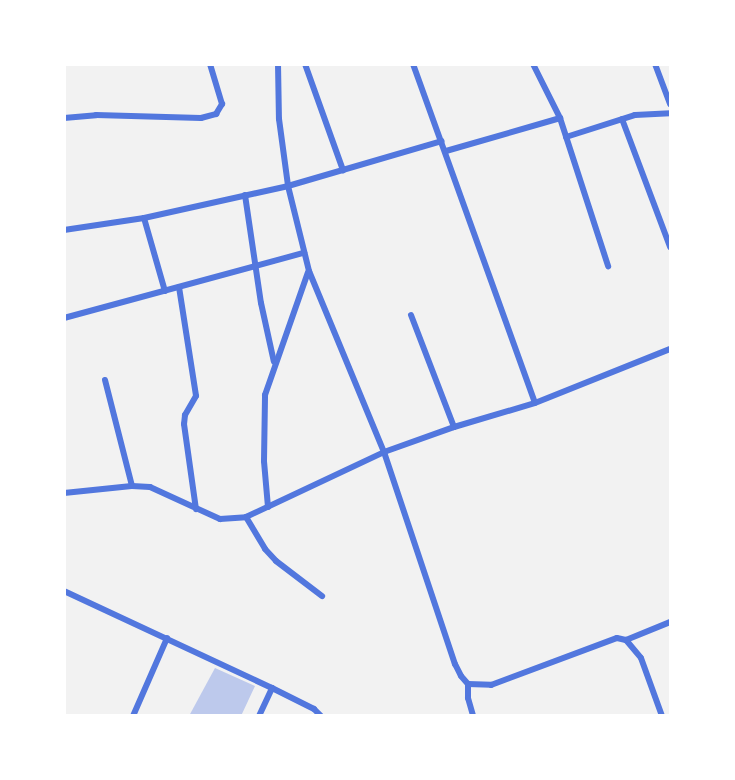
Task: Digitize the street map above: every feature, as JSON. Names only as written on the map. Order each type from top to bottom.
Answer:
[{"type":"street","points":[[64,118],[96,115],[201,118],[216,114],[222,104],[210,64]]},
{"type":"street","points":[[305,64],[343,170]]},
{"type":"street","points":[[413,64],[535,403]]},
{"type":"street","points":[[533,64],[560,118],[608,266]]},
{"type":"street","points":[[655,64],[668,90],[670,104]]},
{"type":"street","points":[[278,65],[279,118],[288,186],[309,271],[384,452],[455,664],[468,684],[473,716]]},
{"type":"street","points":[[566,137],[621,119],[650,113],[670,113]]},
{"type":"street","points":[[446,151],[560,118]]},
{"type":"street","points":[[621,119],[670,247]]},
{"type":"street","points":[[64,231],[144,218],[288,186],[442,141]]},
{"type":"street","points":[[245,195],[255,268],[274,363]]},
{"type":"street","points":[[144,218],[165,291]]},
{"type":"street","points":[[64,318],[304,253]]},
{"type":"street","points":[[268,507],[263,419],[265,395],[274,363],[309,271]]},
{"type":"street","points":[[179,287],[196,396],[185,415],[184,424],[196,509]]},
{"type":"street","points":[[411,315],[454,427]]},
{"type":"street","points":[[64,493],[132,486],[150,488],[220,519],[231,520],[246,517],[384,452],[454,427],[535,403],[670,349]]},
{"type":"street","points":[[105,380],[132,486]]},
{"type":"street","points":[[246,517],[276,561],[322,596]]},
{"type":"street","points":[[64,591],[272,688],[314,709],[321,716]]},
{"type":"street","points":[[468,684],[491,685],[605,640],[616,638],[626,640],[670,622]]},
{"type":"street","points":[[132,716],[167,638]]},
{"type":"street","points":[[626,640],[640,658],[662,716]]},
{"type":"street","points":[[259,716],[272,688]]},
{"type":"building","points":[[215,668],[255,686],[241,716],[189,716]]}]
